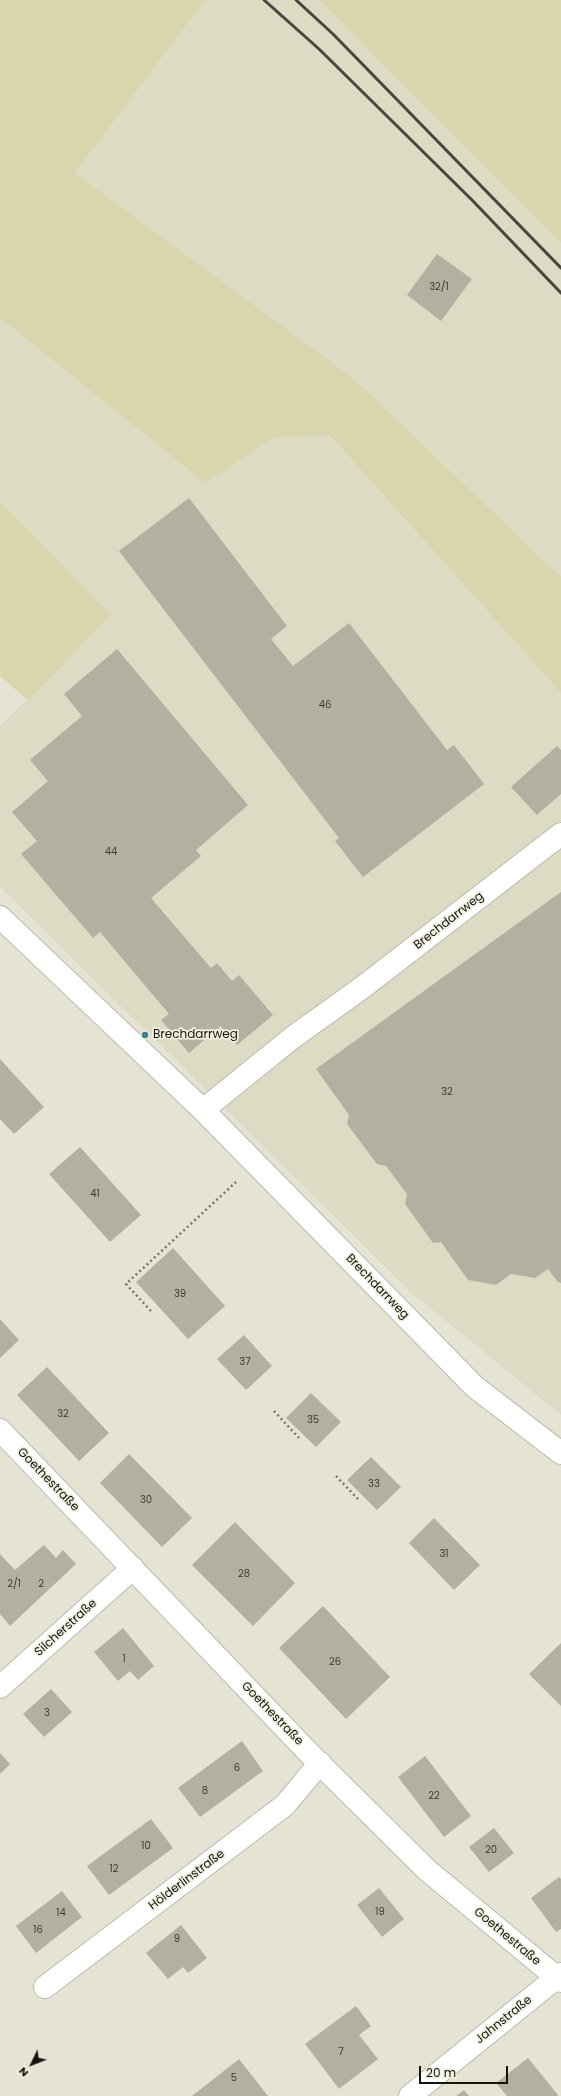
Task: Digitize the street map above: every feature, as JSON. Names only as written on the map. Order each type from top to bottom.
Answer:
[{"type":"street","name":"Brechdarrweg","points":[[203,1110],[292,1038],[363,987],[561,834]]},
{"type":"street","name":"Brechdarrweg","points":[[0,917],[203,1110],[474,1387],[561,1453]]},
{"type":"street","name":"Goethestraße","points":[[0,1430],[320,1764],[427,1870],[560,1978]]},
{"type":"street","name":"Silcherstraße","points":[[0,1688],[133,1568]]},
{"type":"street","name":"Hölderlinstraße","points":[[45,1987],[285,1805],[320,1764]]},
{"type":"street","name":"Jahnstraße","points":[[410,2096],[560,1978]]},
{"type":"path","points":[[151,1311],[126,1284],[236,1182]]},
{"type":"path","points":[[274,1411],[299,1438]]},
{"type":"path","points":[[336,1476],[358,1500]]},
{"type":"shaded area","points":[[0,0],[205,0],[75,173],[353,378],[561,577],[561,693],[329,435],[273,438],[205,483],[0,318]]},
{"type":"shaded area","points":[[205,0],[319,0],[561,243],[561,577],[353,378],[75,173]]},
{"type":"shaded area","points":[[319,0],[561,0],[561,243]]},
{"type":"shaded area","points":[[0,318],[205,483],[273,438],[328,435],[561,693],[561,1415],[413,1294],[0,887],[0,726],[111,615],[0,501]]},
{"type":"shaded area","points":[[0,501],[111,615],[28,700],[0,676]]},
{"type":"building","points":[[437,254],[472,279],[441,321],[407,295]]},
{"type":"building","points":[[189,498],[287,626],[271,639],[293,666],[349,623],[447,750],[454,745],[484,784],[363,877],[335,841],[339,838],[119,551]]},
{"type":"building","points":[[117,649],[248,805],[196,850],[201,856],[151,898],[211,968],[217,963],[232,981],[239,975],[273,1015],[237,1045],[221,1026],[189,1053],[161,1020],[169,1014],[100,932],[93,938],[21,854],[37,841],[12,812],[48,781],[30,760],[82,716],[64,694]]},
{"type":"building","points":[[557,746],[561,750],[561,794],[537,815],[511,787]]},
{"type":"building","points":[[561,892],[561,1283],[558,1282],[548,1269],[535,1278],[511,1274],[496,1285],[468,1280],[441,1242],[433,1243],[405,1204],[407,1194],[386,1166],[377,1164],[347,1124],[349,1115],[316,1069]]},
{"type":"building","points":[[0,1059],[44,1107],[14,1134],[0,1119]]},
{"type":"building","points":[[80,1147],[141,1215],[110,1242],[49,1174]]},
{"type":"building","points":[[173,1248],[225,1306],[188,1339],[136,1282]]},
{"type":"building","points":[[0,1319],[19,1340],[0,1358]]},
{"type":"building","points":[[244,1335],[272,1366],[246,1390],[217,1359]]},
{"type":"building","points":[[47,1367],[109,1433],[79,1461],[17,1395]]},
{"type":"building","points":[[311,1393],[341,1422],[316,1447],[286,1418]]},
{"type":"building","points":[[129,1454],[192,1518],[162,1547],[100,1483]]},
{"type":"building","points":[[371,1457],[401,1487],[377,1510],[347,1480]]},
{"type":"building","points":[[434,1518],[480,1565],[454,1590],[409,1543]]},
{"type":"building","points":[[235,1522],[295,1583],[253,1626],[192,1565]]},
{"type":"building","points":[[44,1545],[56,1558],[63,1550],[76,1564],[10,1626],[0,1614],[0,1554],[15,1570]]},
{"type":"building","points":[[323,1606],[390,1677],[346,1719],[279,1648]]},
{"type":"building","points":[[123,1628],[154,1666],[138,1680],[130,1671],[118,1681],[94,1652]]},
{"type":"building","points":[[561,1643],[561,1706],[529,1674]]},
{"type":"building","points":[[51,1689],[72,1712],[44,1737],[23,1714]]},
{"type":"building","points":[[242,1741],[263,1771],[200,1817],[178,1788]]},
{"type":"building","points":[[0,1753],[10,1764],[0,1774]]},
{"type":"building","points":[[425,1756],[471,1816],[444,1837],[398,1777]]},
{"type":"building","points":[[151,1819],[173,1848],[109,1895],[87,1866]]},
{"type":"building","points":[[494,1828],[514,1853],[489,1872],[469,1847]]},
{"type":"building","points":[[559,1877],[561,1879],[561,1929],[556,1932],[531,1898]]},
{"type":"building","points":[[379,1888],[404,1919],[382,1937],[357,1905]]},
{"type":"building","points":[[62,1891],[82,1917],[36,1953],[16,1926]]},
{"type":"building","points":[[181,1925],[207,1958],[188,1973],[183,1967],[168,1979],[146,1953]]},
{"type":"building","points":[[356,2006],[371,2026],[359,2035],[378,2059],[339,2089],[305,2044]]},
{"type":"building","points":[[528,2058],[558,2095],[557,2096],[507,2096],[496,2083]]},
{"type":"building","points":[[239,2059],[268,2096],[192,2096]]},
{"type":"building","points":[[464,2090],[469,2096],[456,2096]]},
{"type":"railway","points":[[264,0],[319,49],[472,200],[561,293]]},
{"type":"railway","points":[[296,0],[333,34],[561,268]]},
{"type":"place","name":"Brechdarrweg","points":[[145,1035]]}]
